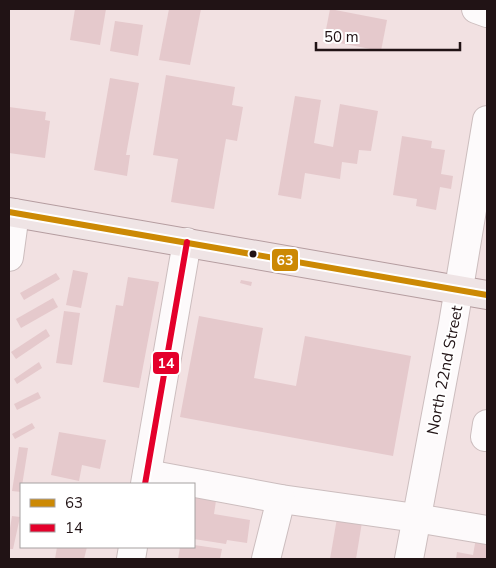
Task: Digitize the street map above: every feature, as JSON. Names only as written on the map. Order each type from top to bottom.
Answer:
[{"type":"main road","points":[[12,212],[487,295]]},
{"type":"street","points":[[476,9],[487,13]]},
{"type":"street","name":"North 22nd Street","points":[[409,559],[459,290],[487,120]]},
{"type":"street","points":[[9,257],[12,212]]},
{"type":"street","points":[[173,483],[146,479],[187,242]]},
{"type":"street","points":[[195,486],[487,530]]},
{"type":"street","points":[[266,559],[281,499]]},
{"type":"building","points":[[75,9],[106,9],[100,45],[70,40]]},
{"type":"building","points":[[169,9],[201,9],[190,65],[159,60]]},
{"type":"building","points":[[330,9],[387,20],[381,51],[324,40]]},
{"type":"building","points":[[115,21],[143,25],[138,56],[110,51]]},
{"type":"building","points":[[166,75],[235,87],[232,105],[243,107],[237,141],[226,139],[214,209],[171,202],[178,159],[153,155]]},
{"type":"building","points":[[110,78],[139,83],[126,155],[130,155],[127,176],[94,170]]},
{"type":"building","points":[[295,96],[321,100],[314,143],[333,147],[340,104],[378,111],[371,151],[359,150],[357,164],[342,162],[340,179],[305,173],[301,199],[278,195]]},
{"type":"building","points":[[9,107],[46,112],[45,120],[50,121],[45,158],[9,153]]},
{"type":"building","points":[[402,136],[432,141],[431,148],[445,150],[441,174],[453,176],[451,189],[440,187],[436,210],[416,206],[417,199],[393,195]]},
{"type":"building","points":[[73,270],[88,273],[81,308],[66,305]]},
{"type":"building","points":[[56,273],[60,279],[24,300],[20,293]]},
{"type":"building","points":[[128,277],[159,282],[139,388],[103,382],[116,305],[123,306]]},
{"type":"building","points":[[241,280],[252,282],[251,286],[240,283]]},
{"type":"building","points":[[53,298],[58,307],[21,328],[16,319]]},
{"type":"building","points":[[64,311],[80,313],[72,365],[56,363]]},
{"type":"building","points":[[199,316],[263,328],[254,378],[296,386],[305,336],[411,356],[393,456],[180,417]]},
{"type":"building","points":[[46,329],[50,336],[16,359],[11,352]]},
{"type":"building","points":[[39,362],[42,368],[17,384],[14,379]]},
{"type":"building","points":[[38,392],[41,398],[17,410],[14,404]]},
{"type":"building","points":[[32,423],[35,428],[15,439],[12,434]]},
{"type":"building","points":[[59,432],[106,440],[100,469],[82,465],[79,481],[51,475]]},
{"type":"building","points":[[19,447],[28,448],[22,483],[20,483],[20,492],[12,491]]},
{"type":"building","points":[[195,490],[217,494],[214,514],[250,520],[247,543],[227,540],[226,544],[195,539]]},
{"type":"building","points":[[12,516],[20,517],[13,549],[9,549],[9,534]]},
{"type":"building","points":[[337,518],[362,522],[356,559],[330,559]]},
{"type":"building","points":[[476,538],[487,540],[487,559],[456,559],[457,552],[473,555]]},
{"type":"building","points":[[195,545],[222,549],[220,559],[178,559],[180,548],[195,548]]},
{"type":"building","points":[[57,548],[87,548],[84,559],[55,559]]},
{"type":"transit line","name":"63","points":[[9,212],[487,295]]},
{"type":"transit line","name":"14","points":[[145,483],[187,242]]}]
